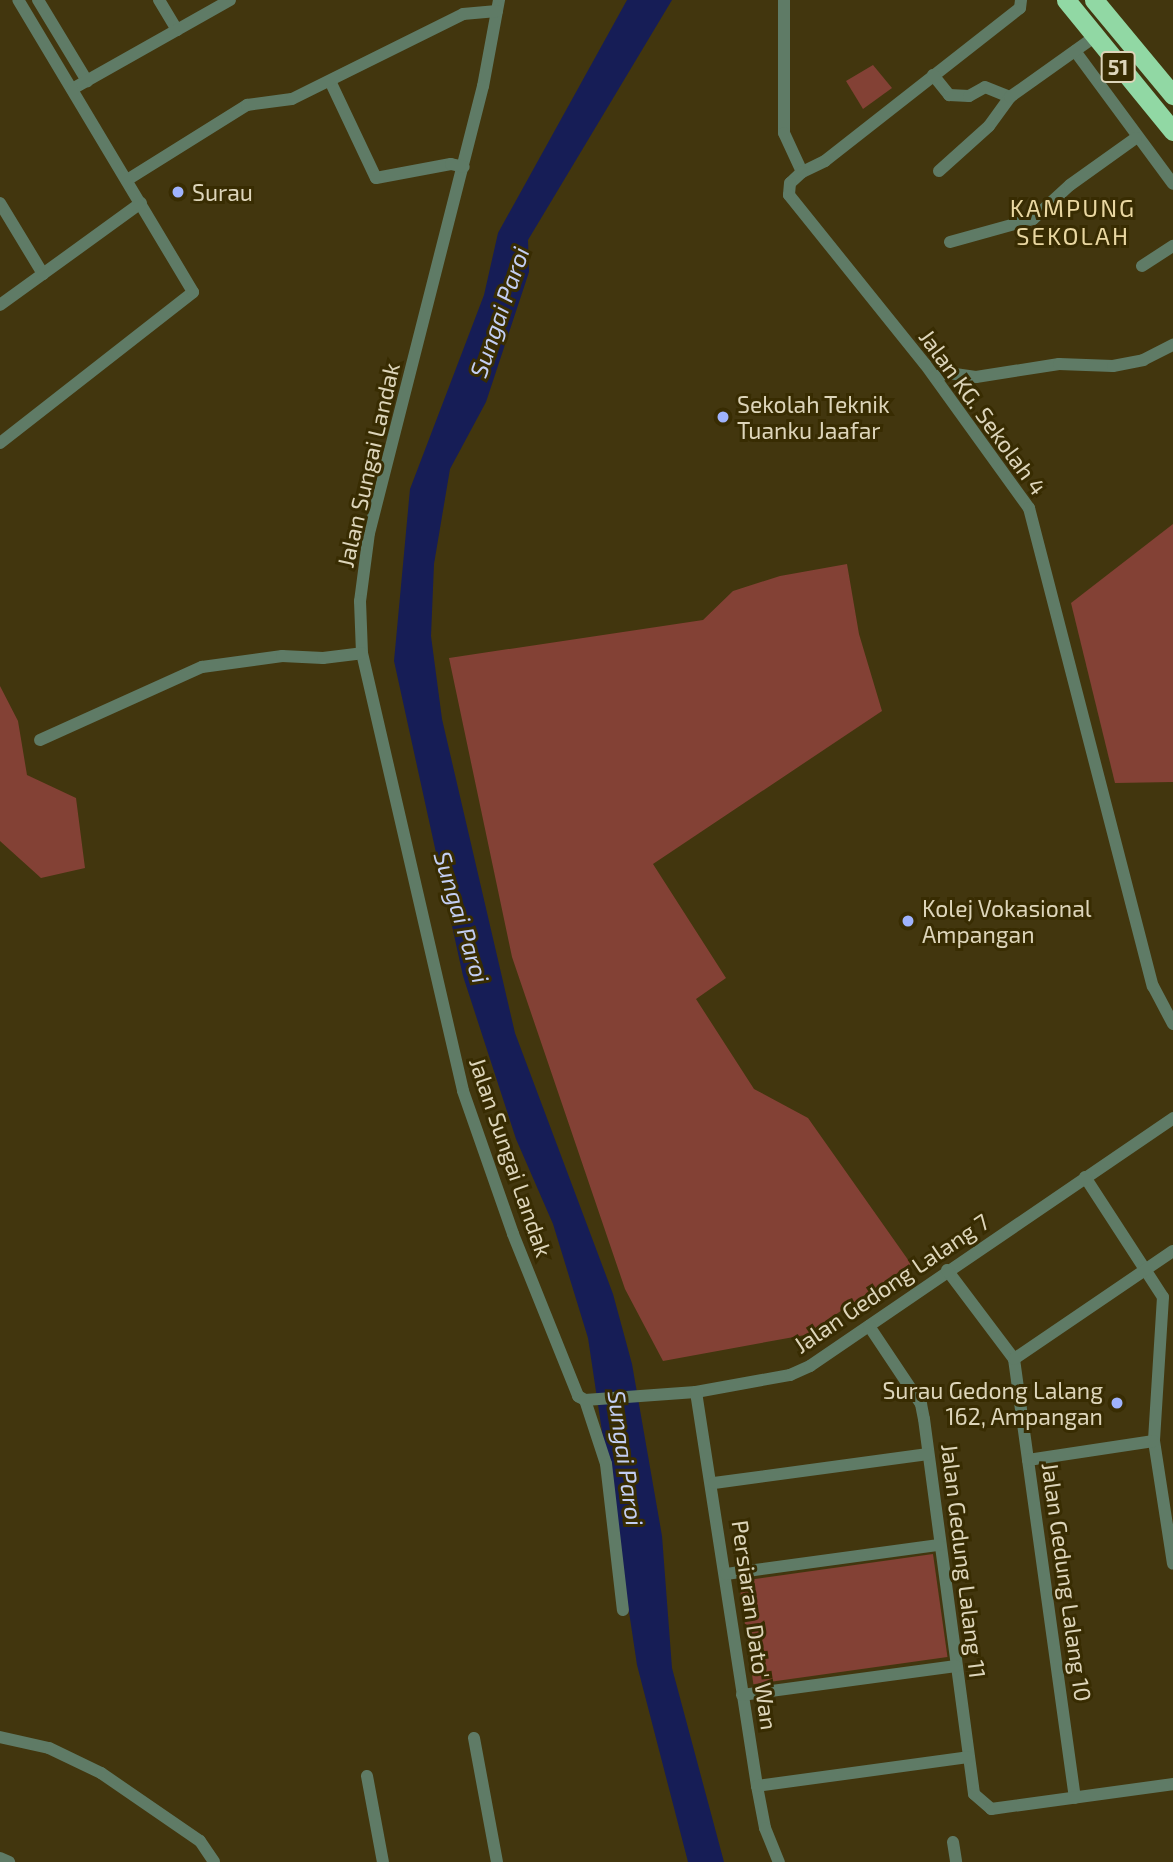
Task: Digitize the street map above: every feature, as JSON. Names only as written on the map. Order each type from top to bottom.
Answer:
[{"type":"highway","name":"51","points":[[1066,0],[1093,38],[1173,131]]},
{"type":"highway","name":"51","points":[[1094,0],[1173,95]]},
{"type":"street","points":[[0,443],[191,297],[192,286],[74,88],[18,0]]},
{"type":"street","points":[[38,0],[87,81]]},
{"type":"street","points":[[159,0],[177,30]]},
{"type":"street","points":[[74,88],[230,0]]},
{"type":"street","points":[[784,0],[784,133],[802,172],[825,161],[1020,8],[1021,0]]},
{"type":"street","points":[[128,180],[247,105],[292,99],[331,83],[463,14],[498,6]]},
{"type":"street","name":"Jalan Sungai Landak","points":[[498,6],[464,167],[369,533],[360,601],[362,653],[467,1103],[539,1301],[578,1396],[585,1400],[606,1464],[623,1610]]},
{"type":"street","points":[[939,171],[989,126],[1010,97],[1093,38]]},
{"type":"street","points":[[1075,51],[1136,138],[1173,184]]},
{"type":"street","points":[[933,75],[949,95],[969,96],[985,87],[1010,97]]},
{"type":"street","points":[[331,83],[376,178],[451,164],[464,167]]},
{"type":"street","points":[[950,242],[1033,219],[1070,185],[1136,138]]},
{"type":"street","name":"Jalan KG. Sekolah 4","points":[[802,172],[790,183],[789,195],[935,377],[1029,508],[1153,986],[1173,1024]]},
{"type":"street","points":[[0,203],[43,274]]},
{"type":"street","points":[[0,305],[141,203]]},
{"type":"street","points":[[1142,266],[1173,246]]},
{"type":"street","points":[[935,377],[948,373],[976,377],[1059,363],[1113,366],[1143,360],[1173,345]]},
{"type":"street","points":[[40,740],[202,667],[282,656],[323,658],[362,653]]},
{"type":"street","name":"Jalan Gedong Lalang 7","points":[[585,1400],[696,1392],[790,1375],[869,1325],[1173,1118]]},
{"type":"street","points":[[1084,1177],[1163,1297],[1165,1314],[1154,1441],[1167,1491],[1173,1564]]},
{"type":"street","points":[[1014,1359],[1173,1251]]},
{"type":"street","name":"Jalan Gedung Lalang 10","points":[[947,1270],[1014,1359],[1075,1798]]},
{"type":"street","name":"Jalan Gedung Lalang 11","points":[[869,1325],[920,1404],[974,1794],[991,1809],[1075,1798]]},
{"type":"street","name":"Persiaran Dato' Wan","points":[[696,1392],[714,1483],[757,1786],[765,1828],[779,1862]]},
{"type":"street","points":[[1028,1460],[1154,1441]]},
{"type":"street","points":[[714,1483],[928,1454]]},
{"type":"street","points":[[726,1574],[939,1545]]},
{"type":"street","points":[[742,1695],[956,1666]]},
{"type":"street","points":[[0,1737],[48,1748],[101,1773],[200,1841],[214,1862]]},
{"type":"street","points":[[474,1738],[497,1862]]},
{"type":"street","points":[[757,1786],[968,1756]]},
{"type":"street","points":[[367,1776],[383,1862]]},
{"type":"street","points":[[1075,1798],[1173,1784]]},
{"type":"street","points":[[953,1842],[956,1862]]},
{"type":"street","points":[[0,1858],[9,1862]]},
{"type":"shaded area","points":[[873,65],[892,88],[863,109],[846,81]]},
{"type":"shaded area","points":[[1173,524],[1173,782],[1115,783],[1071,603]]},
{"type":"shaded area","points":[[847,564],[859,634],[882,711],[653,864],[726,978],[696,999],[754,1089],[808,1118],[911,1264],[805,1335],[663,1361],[625,1289],[512,957],[449,658],[703,620],[733,591],[780,576]]},
{"type":"shaded area","points":[[0,686],[18,721],[27,775],[76,798],[85,868],[41,878],[0,841]]},
{"type":"shaded area","points":[[933,1554],[947,1657],[753,1684],[739,1581]]},
{"type":"water","name":"Sungai Paroi","points":[[627,0],[672,0],[528,240],[529,272],[486,402],[450,469],[434,564],[431,636],[442,719],[515,1033],[613,1294],[632,1364],[662,1536],[672,1668],[724,1862],[688,1862],[637,1665],[588,1338],[553,1224],[516,1139],[463,976],[394,661],[410,489],[484,295],[498,233]]},
{"type":"place","name":"Surau","points":[[178,192]]},
{"type":"place","name":"Sekolah Teknik Tuanku Jaafar","points":[[723,417]]},
{"type":"place","name":"Kolej Vokasional Ampangan","points":[[908,921]]},
{"type":"place","name":"Surau Gedong Lalang 162, Ampangan","points":[[1117,1403]]},
{"type":"district","name":"KAMPUNG SEKOLAH","points":[[1073,222]]}]
